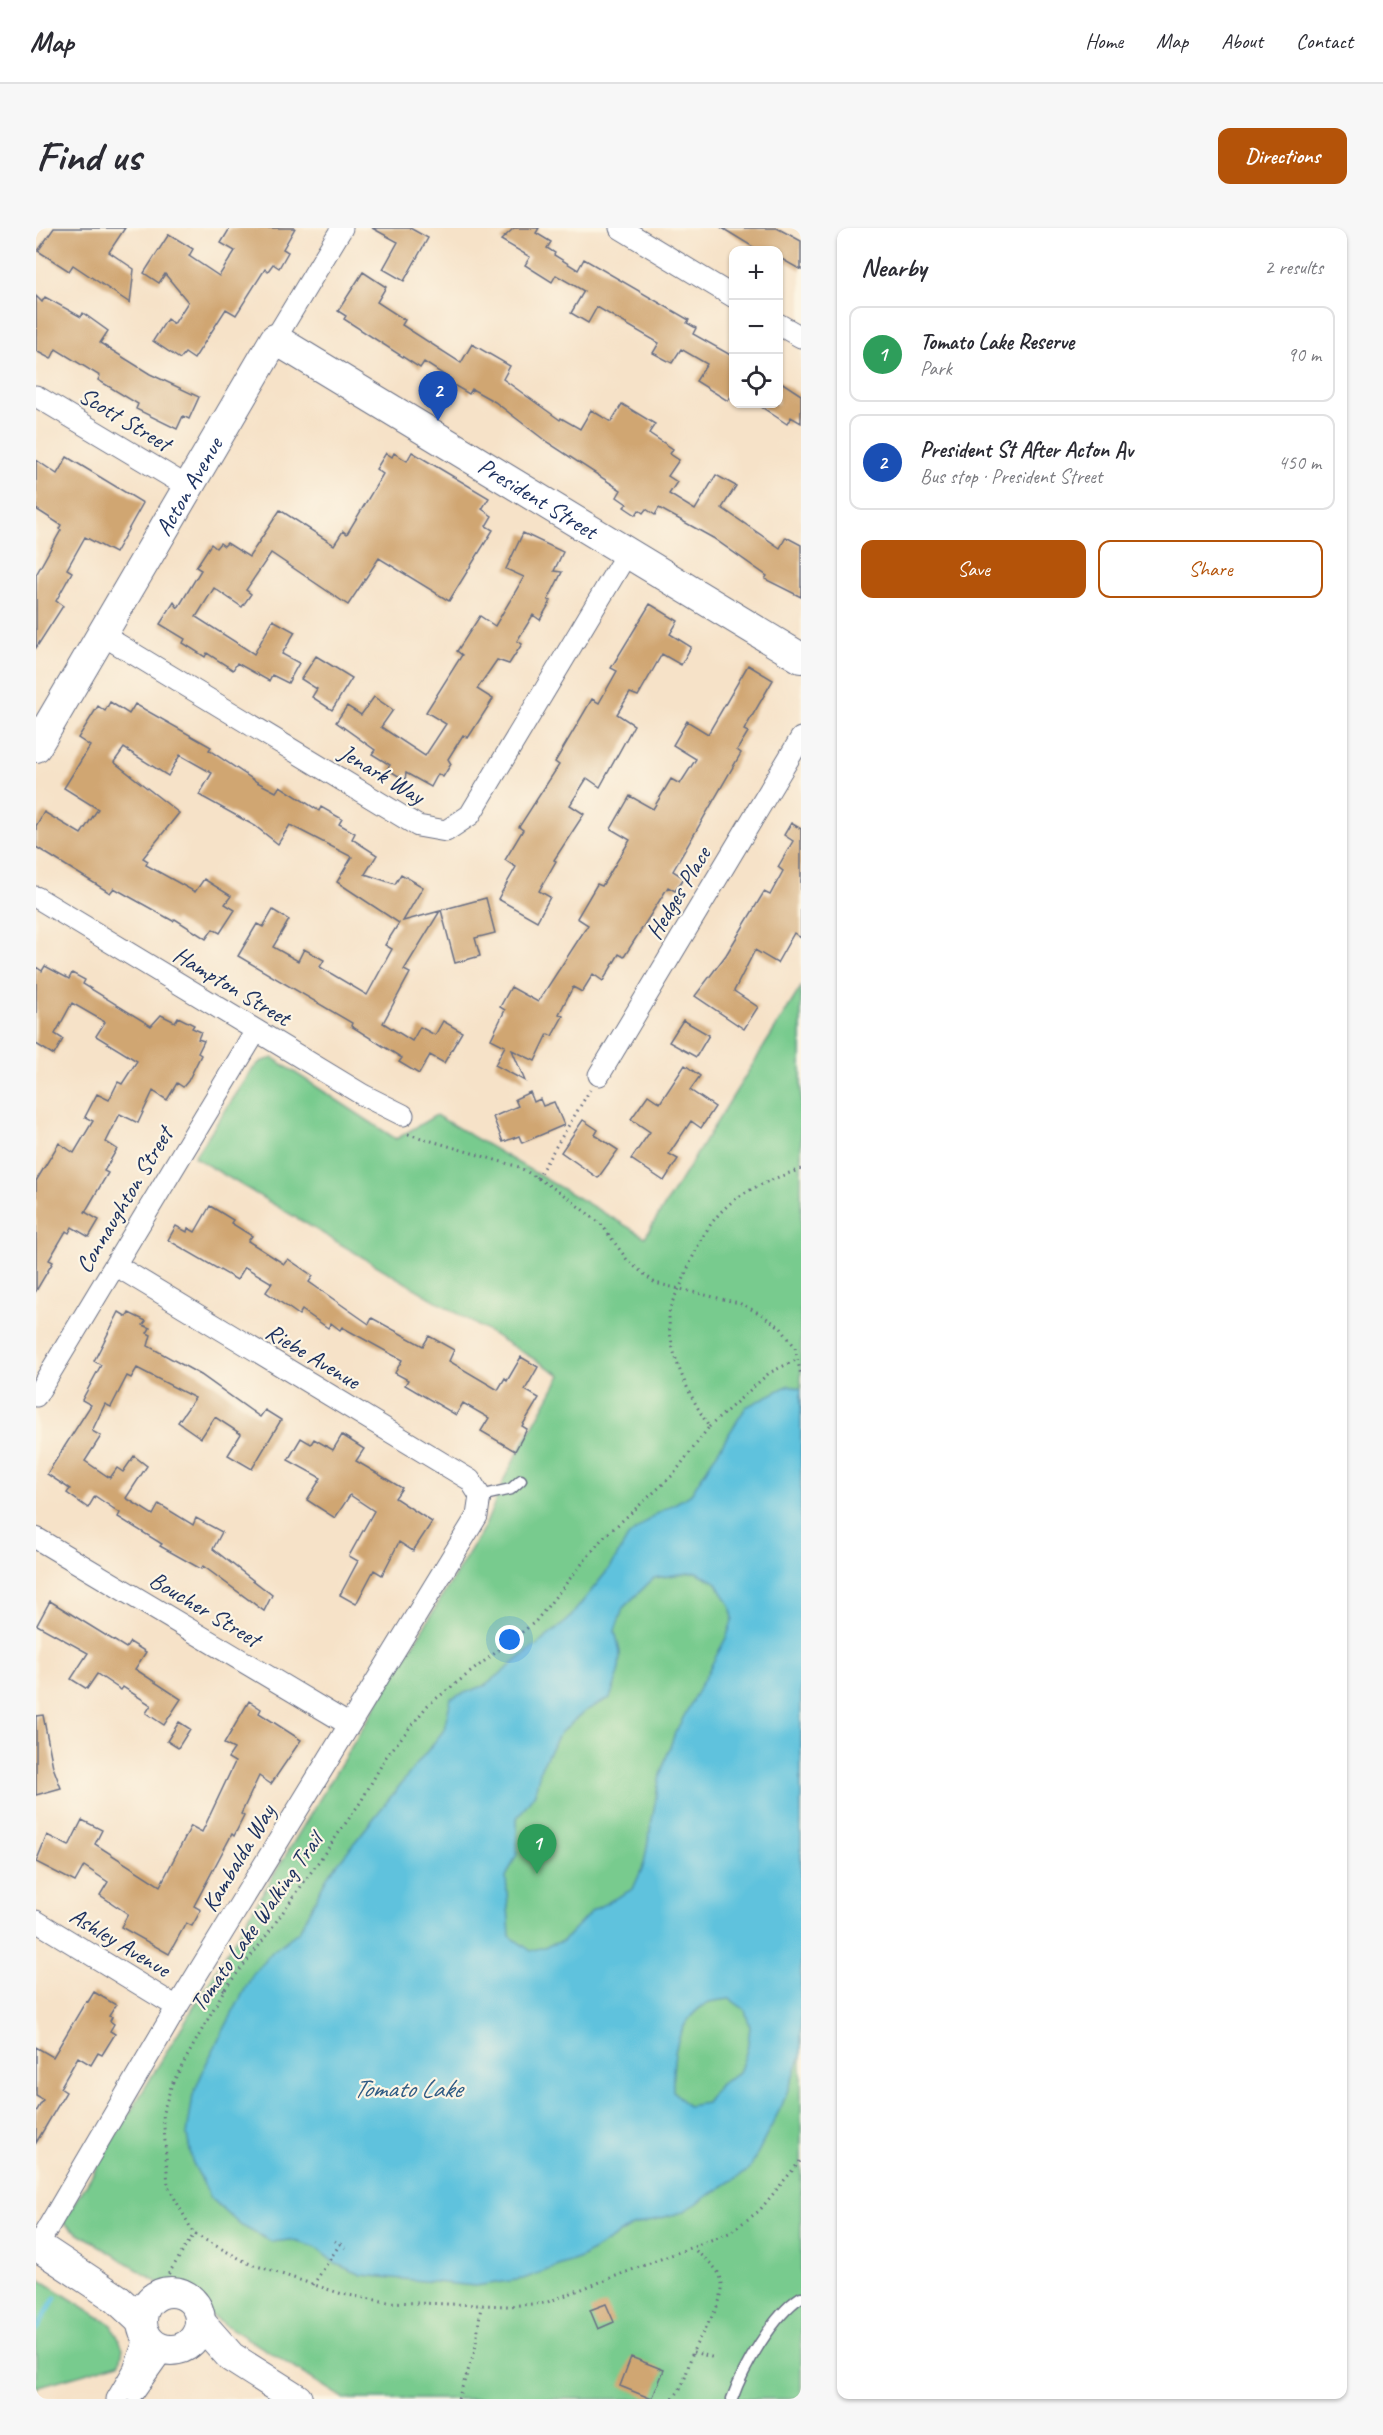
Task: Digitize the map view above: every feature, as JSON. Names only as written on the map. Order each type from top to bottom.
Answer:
[{"type":"street","name":"Acton Avenue","points":[[36,747],[342,228]]},
{"type":"street","points":[[620,228],[729,294]]},
{"type":"street","points":[[783,327],[801,337]]},
{"type":"street","name":"President Street","points":[[275,339],[801,658]]},
{"type":"street","name":"Scott Street","points":[[36,396],[188,487]]},
{"type":"street","name":"Jenark Way","points":[[101,634],[418,826],[446,831],[470,815],[627,553]]},
{"type":"street","name":"Hedges Place","points":[[599,1075],[801,738]]},
{"type":"street","name":"Hampton Street","points":[[36,897],[363,1095],[404,1124]]},
{"type":"street","name":"Connaughton Street","points":[[36,1396],[256,1031]]},
{"type":"street","name":"Riebe Avenue","points":[[115,1265],[470,1480],[480,1496]]},
{"type":"street","name":"Kambalda Way","points":[[36,2246],[177,2007],[477,1516],[480,1496]]},
{"type":"street","name":"Boucher Street","points":[[36,1538],[348,1724]]},
{"type":"street","name":"Ashley Avenue","points":[[36,1921],[177,2007]]},
{"type":"street","points":[[36,2246],[75,2262],[112,2282],[182,2294],[195,2305],[200,2322],[231,2357],[297,2399]]},
{"type":"street","points":[[36,2246],[116,2298],[159,2339],[231,2357]]},
{"type":"street","points":[[129,2399],[159,2339],[145,2306],[159,2290]]},
{"type":"street","points":[[117,2399],[134,2370],[159,2339],[196,2337],[200,2322]]},
{"type":"lane","points":[[480,1496],[511,1489],[521,1480]]},
{"type":"lane","points":[[732,2399],[756,2350],[792,2303],[801,2297]]},
{"type":"path","points":[[537,1178],[599,1075]]},
{"type":"path","points":[[404,1124],[415,1138],[519,1167],[537,1178],[601,1224],[639,1272],[655,1283],[739,1303],[759,1313],[780,1327],[795,1347],[801,1376]]},
{"type":"path","points":[[709,1427],[690,1395],[672,1344],[669,1315],[699,1240],[728,1202],[767,1180],[801,1169]]},
{"type":"path","name":"Tomato Lake Walking Trail","points":[[194,2234],[168,2186],[163,2112],[171,2084],[224,1990],[261,1943],[360,1803],[386,1757],[428,1706],[535,1622],[602,1539],[673,1475],[709,1427],[769,1373],[796,1360]]},
{"type":"path","points":[[210,1980],[224,1990]]},
{"type":"path","points":[[159,2290],[194,2234],[248,2263],[342,2295],[388,2302],[481,2306],[545,2303],[729,2233],[759,2211],[801,2160]]},
{"type":"path","points":[[335,2241],[345,2248]]},
{"type":"path","points":[[313,2285],[340,2244]]},
{"type":"path","points":[[673,2399],[685,2384],[693,2352],[712,2317],[723,2288],[721,2277],[693,2248]]},
{"type":"path","points":[[458,2399],[475,2351],[481,2306]]},
{"type":"path","points":[[693,2352],[715,2358]]},
{"type":"green space","points":[[801,987],[801,2399],[344,2399],[63,2223],[485,1526],[506,1475],[561,1375],[194,1157],[253,1069],[260,1062],[273,1058],[396,1139],[436,1115],[645,1237]]},
{"type":"green space","points":[[36,2277],[112,2325],[123,2348],[120,2363],[36,2387]]},
{"type":"water","name":"Tomato Lake","points":[[789,1385],[801,1389],[801,2056],[782,2105],[749,2170],[683,2212],[632,2226],[581,2258],[523,2279],[475,2286],[362,2275],[336,2264],[315,2247],[290,2240],[272,2242],[240,2225],[211,2198],[192,2161],[187,2135],[193,2095],[207,2062],[253,1974],[273,1951],[299,1931],[327,1877],[444,1730],[451,1698],[486,1685],[567,1621],[612,1565],[628,1537],[653,1516],[690,1495],[746,1407]],"holes":[[[696,1572],[716,1582],[730,1605],[733,1618],[727,1636],[675,1733],[660,1775],[644,1864],[633,1889],[593,1910],[563,1941],[531,1951],[510,1936],[506,1877],[517,1854],[517,1818],[535,1793],[541,1767],[560,1733],[585,1711],[610,1698],[619,1673],[620,1651],[615,1631],[623,1608],[654,1578]],[[730,1999],[745,2010],[750,2027],[747,2050],[739,2073],[720,2084],[706,2103],[687,2106],[673,2091],[673,2066],[682,2030],[696,2011],[707,2003]]]},
{"type":"building","points":[[54,228],[125,228],[109,252],[134,269],[130,303],[73,265],[69,271],[38,251]]},
{"type":"building","points":[[230,228],[295,228],[283,249],[288,252],[279,268],[273,264],[268,271],[265,269],[236,315],[226,309],[194,359],[185,353],[180,359],[153,341],[167,319],[174,324],[188,302],[165,274],[159,283],[144,273],[169,234],[193,249],[189,256],[219,276],[235,251],[221,243]]},
{"type":"building","points":[[372,228],[410,228],[428,238],[404,281],[383,269],[398,242]]},
{"type":"building","points":[[514,228],[539,228],[536,233],[551,242],[547,248],[578,270],[584,259],[689,320],[687,323],[696,328],[693,334],[729,354],[728,401],[696,381],[707,364],[681,349],[672,363],[653,353],[659,343],[597,307],[588,323],[571,313],[584,291],[556,275],[552,282],[525,265],[530,257],[501,240]]},
{"type":"building","points":[[722,228],[777,228],[801,241],[801,270],[783,260],[783,246],[751,246]]},
{"type":"building","points":[[363,272],[386,287],[377,302],[405,320],[402,325],[461,363],[472,344],[510,366],[503,379],[560,420],[561,418],[580,429],[591,410],[611,422],[622,404],[655,424],[649,433],[673,449],[670,454],[679,460],[668,476],[677,482],[669,494],[695,510],[716,475],[736,486],[722,508],[780,548],[786,537],[801,545],[801,597],[765,579],[767,576],[713,538],[659,508],[655,515],[646,509],[643,513],[639,510],[636,515],[624,507],[627,504],[617,497],[621,490],[547,442],[495,402],[472,389],[469,394],[450,383],[452,380],[424,362],[420,368],[344,319],[346,316],[338,311]]},
{"type":"building","points":[[36,296],[42,302],[45,297],[81,317],[83,313],[108,331],[100,343],[150,374],[199,397],[189,419],[183,416],[177,429],[136,409],[138,404],[98,380],[100,376],[56,349],[51,359],[36,351]]},
{"type":"building","points":[[783,383],[801,395],[801,423],[791,417],[787,424],[763,408],[783,408]]},
{"type":"building","points":[[412,452],[489,498],[482,509],[492,516],[486,526],[493,530],[449,601],[379,558],[348,605],[271,553],[246,590],[251,594],[242,607],[214,588],[196,617],[254,654],[273,620],[295,632],[282,654],[299,663],[288,683],[272,675],[269,681],[237,663],[233,670],[207,653],[205,657],[183,643],[185,639],[160,624],[174,602],[178,608],[201,570],[196,567],[211,544],[216,548],[220,543],[224,546],[227,543],[249,557],[280,510],[334,545],[343,531],[347,534],[383,474],[376,469],[386,453],[392,457],[394,453],[407,461]]},
{"type":"building","points":[[67,457],[143,503],[115,553],[85,537],[67,569],[72,572],[56,601],[63,606],[36,648],[36,575],[61,530],[59,529],[61,525],[36,509],[36,460],[57,474]]},
{"type":"building","points":[[523,533],[563,552],[554,571],[562,572],[548,600],[551,601],[540,620],[533,615],[517,641],[522,644],[509,664],[497,660],[477,689],[493,699],[468,738],[463,735],[448,759],[451,764],[443,777],[438,774],[431,787],[406,773],[405,780],[387,769],[390,765],[372,754],[375,750],[336,722],[347,706],[361,715],[374,697],[393,710],[381,727],[425,756],[446,724],[426,712],[462,655],[457,651],[480,616],[495,626],[524,577],[506,569]]},
{"type":"building","points":[[650,604],[678,621],[670,634],[691,647],[681,665],[662,654],[638,696],[630,693],[617,714],[634,725],[600,787],[587,778],[570,805],[584,814],[554,860],[556,861],[539,891],[550,897],[537,921],[498,899],[516,867],[505,860],[523,830],[519,827],[559,765],[555,762],[592,699],[599,703],[617,671],[611,668]]},
{"type":"building","points":[[316,656],[352,678],[332,710],[312,697],[317,689],[301,679]]},
{"type":"building","points":[[748,665],[773,680],[744,730],[748,732],[737,750],[741,753],[673,871],[684,878],[675,891],[668,887],[624,957],[619,954],[603,981],[593,974],[582,992],[573,987],[559,1014],[563,1016],[552,1036],[548,1034],[535,1061],[512,1050],[525,1081],[495,1065],[505,1046],[491,1039],[505,1010],[500,1007],[511,987],[538,1002],[588,925],[577,918],[597,884],[602,886],[630,840],[611,829],[630,796],[653,809],[671,779],[680,784],[696,759],[673,745],[687,721],[708,734]]},
{"type":"building","points":[[110,702],[129,714],[135,704],[211,747],[209,750],[257,782],[276,792],[280,786],[319,811],[321,807],[342,819],[339,824],[355,833],[352,839],[377,855],[365,874],[395,884],[401,874],[423,887],[403,921],[440,911],[404,970],[410,973],[383,1023],[412,1041],[420,1027],[435,1035],[443,1021],[462,1032],[444,1063],[430,1055],[419,1074],[399,1062],[402,1058],[351,1026],[352,1023],[238,956],[257,924],[263,927],[273,910],[289,920],[273,947],[298,961],[304,949],[324,960],[320,967],[367,995],[392,949],[385,945],[399,923],[337,882],[352,857],[290,825],[278,844],[255,826],[199,795],[212,773],[180,755],[168,776],[124,748],[114,762],[179,813],[143,858],[148,861],[146,865],[195,892],[204,879],[231,896],[225,904],[235,910],[220,933],[213,929],[206,939],[175,919],[173,921],[114,888],[110,893],[36,847],[36,826],[44,812],[81,834],[98,809],[64,788],[90,746],[78,738],[98,706],[105,711]]},
{"type":"building","points":[[791,823],[801,829],[801,938],[794,933],[777,963],[755,950],[734,991],[758,1007],[744,1029],[695,996],[726,955],[764,892],[770,895],[783,871],[778,867],[793,841],[784,835]]},
{"type":"building","points":[[486,898],[495,933],[475,938],[480,956],[455,963],[441,910]]},
{"type":"building","points":[[45,966],[69,979],[72,973],[85,980],[83,984],[151,1026],[161,1015],[175,1022],[178,1017],[194,1025],[192,1028],[201,1032],[198,1039],[204,1041],[198,1053],[201,1055],[183,1087],[177,1083],[167,1100],[153,1091],[138,1123],[120,1114],[106,1142],[117,1149],[104,1171],[108,1173],[85,1212],[99,1220],[89,1237],[72,1227],[69,1233],[66,1231],[49,1260],[53,1262],[36,1291],[36,1181],[59,1143],[74,1153],[93,1121],[85,1117],[97,1094],[109,1100],[118,1082],[122,1084],[137,1061],[96,1036],[105,1022],[72,1003],[55,1034],[63,1039],[54,1055],[36,1044],[36,967],[42,971]]},
{"type":"building","points":[[683,1020],[709,1035],[696,1057],[669,1042]]},
{"type":"building","points":[[685,1065],[700,1076],[690,1090],[715,1107],[701,1128],[691,1121],[669,1154],[678,1159],[664,1181],[631,1159],[650,1132],[631,1119],[648,1095],[660,1103]]},
{"type":"building","points":[[530,1092],[534,1102],[540,1099],[543,1106],[554,1102],[564,1125],[522,1143],[519,1136],[503,1142],[493,1117],[518,1106],[515,1099]]},
{"type":"building","points":[[583,1120],[598,1130],[595,1135],[618,1150],[598,1178],[561,1152]]},
{"type":"building","points":[[210,1206],[233,1220],[231,1223],[252,1236],[248,1241],[284,1264],[288,1259],[313,1276],[309,1282],[369,1324],[372,1318],[423,1346],[429,1336],[454,1350],[449,1361],[498,1390],[505,1378],[507,1381],[521,1357],[538,1367],[525,1390],[539,1398],[522,1426],[527,1429],[515,1451],[481,1431],[489,1418],[463,1403],[456,1415],[405,1385],[408,1380],[395,1373],[402,1360],[342,1327],[340,1330],[331,1323],[328,1328],[302,1310],[299,1315],[266,1292],[272,1283],[245,1267],[237,1280],[168,1240],[176,1226],[187,1232],[188,1228],[195,1232]]},
{"type":"building","points":[[119,1312],[127,1317],[129,1313],[146,1321],[143,1325],[150,1328],[147,1333],[151,1335],[148,1346],[201,1375],[260,1417],[265,1410],[281,1420],[252,1469],[228,1455],[241,1434],[215,1417],[201,1438],[178,1422],[195,1398],[137,1368],[131,1378],[127,1376],[111,1407],[105,1404],[92,1431],[101,1436],[85,1461],[110,1478],[117,1468],[123,1472],[134,1456],[147,1466],[126,1498],[153,1515],[159,1504],[193,1525],[196,1518],[222,1532],[213,1549],[272,1595],[264,1611],[203,1566],[201,1569],[160,1546],[162,1544],[118,1517],[120,1513],[95,1496],[88,1508],[67,1493],[70,1489],[47,1474],[91,1405],[82,1400],[101,1365],[94,1361]]},
{"type":"building","points":[[342,1435],[364,1449],[356,1461],[402,1488],[395,1498],[432,1522],[413,1551],[399,1542],[382,1575],[374,1570],[356,1604],[340,1595],[358,1561],[349,1556],[374,1511],[350,1495],[335,1518],[307,1500],[321,1478],[288,1460],[301,1438],[311,1444],[314,1439],[333,1450]]},
{"type":"building","points":[[50,1601],[126,1648],[130,1642],[146,1652],[135,1669],[181,1699],[164,1725],[146,1713],[151,1705],[123,1687],[121,1690],[97,1674],[87,1689],[71,1679],[88,1653],[37,1625]]},
{"type":"building","points":[[249,1701],[261,1709],[259,1713],[301,1740],[271,1784],[259,1776],[241,1814],[244,1816],[234,1836],[232,1834],[194,1906],[201,1910],[192,1926],[186,1923],[169,1954],[121,1927],[128,1914],[100,1895],[108,1882],[84,1866],[75,1882],[36,1862],[47,1835],[69,1846],[82,1820],[102,1830],[95,1844],[160,1886],[191,1826],[202,1832],[235,1762],[228,1758],[234,1749],[224,1744]]},
{"type":"building","points":[[43,1715],[53,1767],[61,1788],[36,1795],[36,1716]]},
{"type":"building","points":[[179,1722],[190,1729],[178,1748],[167,1741]]},
{"type":"building","points":[[94,1992],[116,2005],[109,2016],[112,2017],[110,2021],[114,2024],[110,2031],[115,2034],[102,2055],[98,2053],[91,2065],[78,2057],[60,2088],[66,2092],[36,2143],[36,2112],[43,2100],[36,2096],[36,2047],[53,2057],[86,2001],[88,2002]]},
{"type":"building","points":[[606,2304],[614,2322],[598,2329],[590,2310]]},
{"type":"building","points":[[631,2357],[664,2370],[652,2399],[620,2386]]},
{"type":"waterway","points":[[36,2330],[55,2298]]},
{"type":"place","name":"President St After Acton Av","points":[[438,421]]},
{"type":"place","name":"Tomato Lake Reserve","points":[[537,1874]]}]
